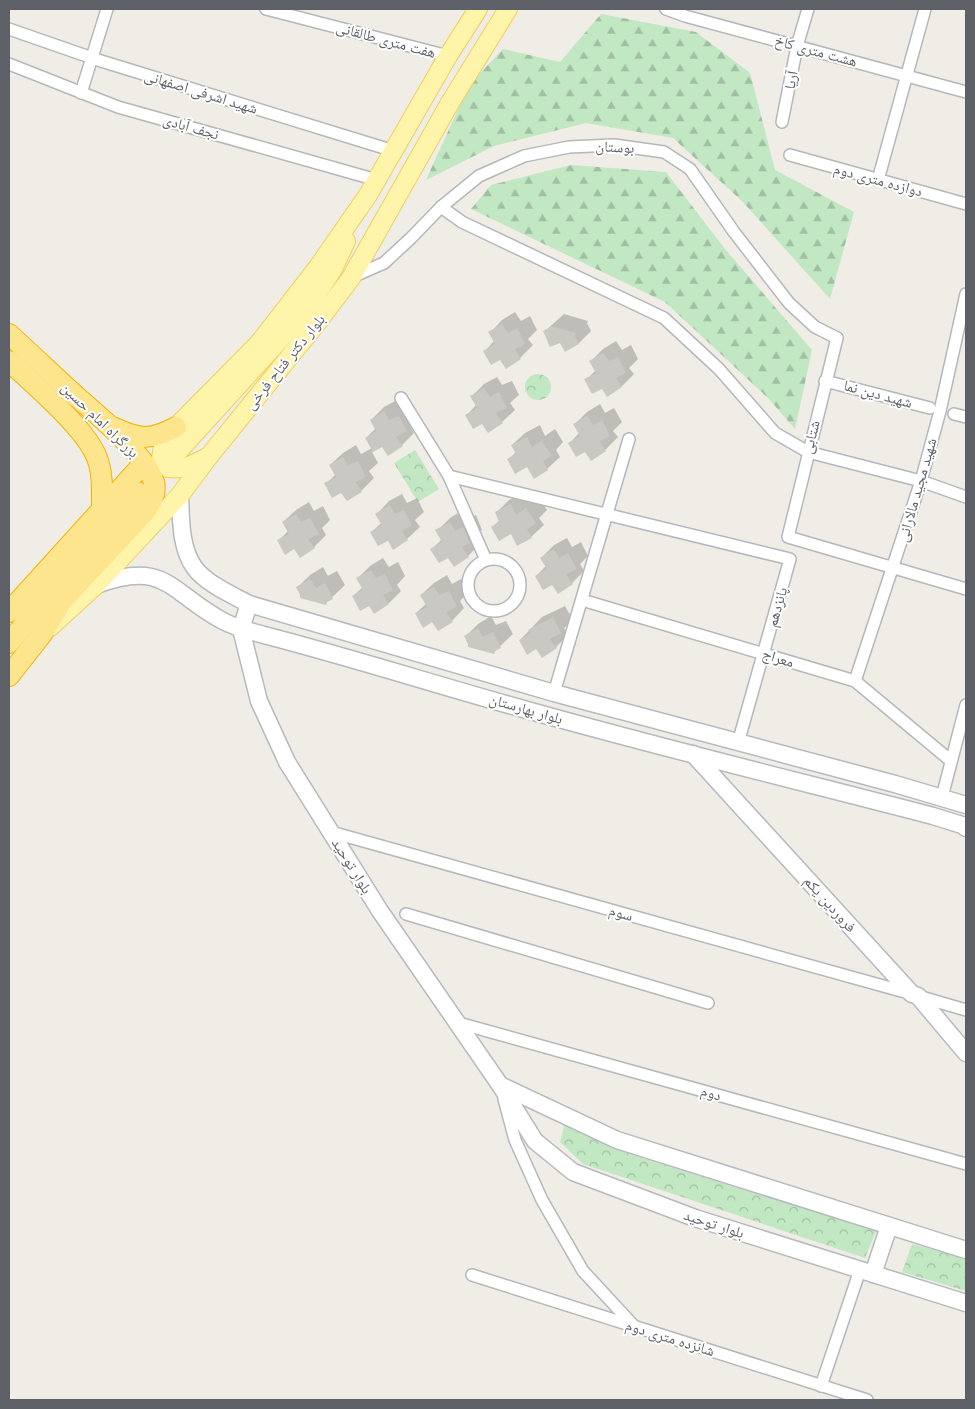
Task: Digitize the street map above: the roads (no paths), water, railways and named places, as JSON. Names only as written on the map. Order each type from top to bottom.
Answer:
[{"type":"highway","name":"بزرگراه امام حسین","points":[[9,334],[108,424],[144,463],[154,484],[154,498],[151,504],[62,602],[42,634]]},
{"type":"highway","points":[[15,367],[36,359]]},
{"type":"highway","name":"بزرگراه امام حسین","points":[[15,367],[90,441],[98,459],[101,475],[102,508]]},
{"type":"highway","points":[[108,424],[131,436],[146,438],[162,435],[176,427]]},
{"type":"highway","points":[[9,612],[144,463]]},
{"type":"highway","points":[[9,643],[64,577],[140,493]]},
{"type":"highway","name":"بلوار دکتر فتاح فرخی","points":[[9,676],[42,634]]},
{"type":"main road","points":[[210,455],[190,467],[178,469],[168,468],[161,459],[163,446],[176,427],[259,343],[318,267],[372,188],[448,56],[478,9]]},
{"type":"main road","name":"بلوار دکتر فتاح فرخی","points":[[42,634],[96,585],[180,495],[351,278],[451,101],[508,9]]},
{"type":"main road","points":[[176,455],[305,312],[333,269],[372,188]]},
{"type":"main road","name":"بلوار بهارستان","points":[[180,495],[181,526],[188,557],[194,568],[202,576],[249,604],[554,693],[966,805]]},
{"type":"main road","name":"بلوار بهارستان","points":[[96,585],[114,578],[137,575],[151,576],[166,582],[222,620],[242,629],[302,644],[528,710],[933,816],[966,828]]},
{"type":"main road","points":[[242,629],[249,604]]},
{"type":"main road","name":"بلوار توحید","points":[[242,629],[259,701],[287,762],[380,911],[500,1085],[535,1141],[573,1172],[695,1218],[966,1303]]},
{"type":"main road","points":[[693,754],[702,733]]},
{"type":"main road","name":"فروردین یکم","points":[[693,754],[966,1053]]},
{"type":"main road","name":"بلوار توحید","points":[[500,1085],[617,1140],[966,1250]]},
{"type":"main road","points":[[866,1272],[889,1226]]},
{"type":"street","points":[[81,93],[107,9]]},
{"type":"street","name":"هفت متری طالقانی","points":[[266,9],[448,56]]},
{"type":"street","name":"هشت متری کاخ","points":[[666,9],[684,16],[966,92]]},
{"type":"street","name":"آریا","points":[[782,122],[797,46],[808,9]]},
{"type":"street","points":[[878,180],[925,9]]},
{"type":"street","name":"شهید اشرفی اصفهانی","points":[[9,29],[92,58],[394,151]]},
{"type":"street","name":"نجف آبادی","points":[[9,64],[118,107],[372,188]]},
{"type":"street","name":"بوستان","points":[[351,278],[384,264],[441,207],[479,176],[524,156],[569,147],[614,145],[664,152],[690,169],[734,232],[789,303],[815,327],[836,338]]},
{"type":"street","name":"دوازده متری دوم","points":[[790,156],[966,204]]},
{"type":"street","points":[[441,207],[462,222],[664,318],[719,369],[775,433],[808,452],[921,481],[966,497]]},
{"type":"street","name":"شهید مجید مالارانی","points":[[855,681],[921,481],[940,410],[966,294]]},
{"type":"street","name":"شتابی","points":[[836,338],[788,537],[893,567]]},
{"type":"street","name":"شهید دین نما","points":[[825,381],[930,408]]},
{"type":"street","points":[[401,398],[449,476],[486,560]]},
{"type":"street","points":[[954,414],[966,418]]},
{"type":"street","points":[[554,693],[629,439]]},
{"type":"street","points":[[449,476],[607,514]]},
{"type":"street","name":"پانزدهم","points":[[607,514],[790,559],[738,742]]},
{"type":"street","points":[[486,560],[503,561],[511,565],[517,572],[520,580],[520,589],[512,604],[505,609],[497,611],[480,607],[474,602],[470,594],[468,586],[472,570],[486,560]]},
{"type":"street","points":[[893,567],[966,589]]},
{"type":"street","name":"معراج","points":[[582,600],[855,681],[951,761]]},
{"type":"street","points":[[942,797],[966,705]]},
{"type":"street","name":"سوم","points":[[331,832],[915,995]]},
{"type":"street","points":[[406,914],[708,1003]]},
{"type":"street","points":[[915,995],[966,1010]]},
{"type":"street","name":"دوم","points":[[455,1022],[966,1164]]},
{"type":"street","points":[[500,1085],[515,1140],[542,1200],[583,1271],[634,1326]]},
{"type":"street","points":[[821,1386],[866,1272]]},
{"type":"street","name":"شانزده متری دوم","points":[[472,1276],[867,1400]]}]
